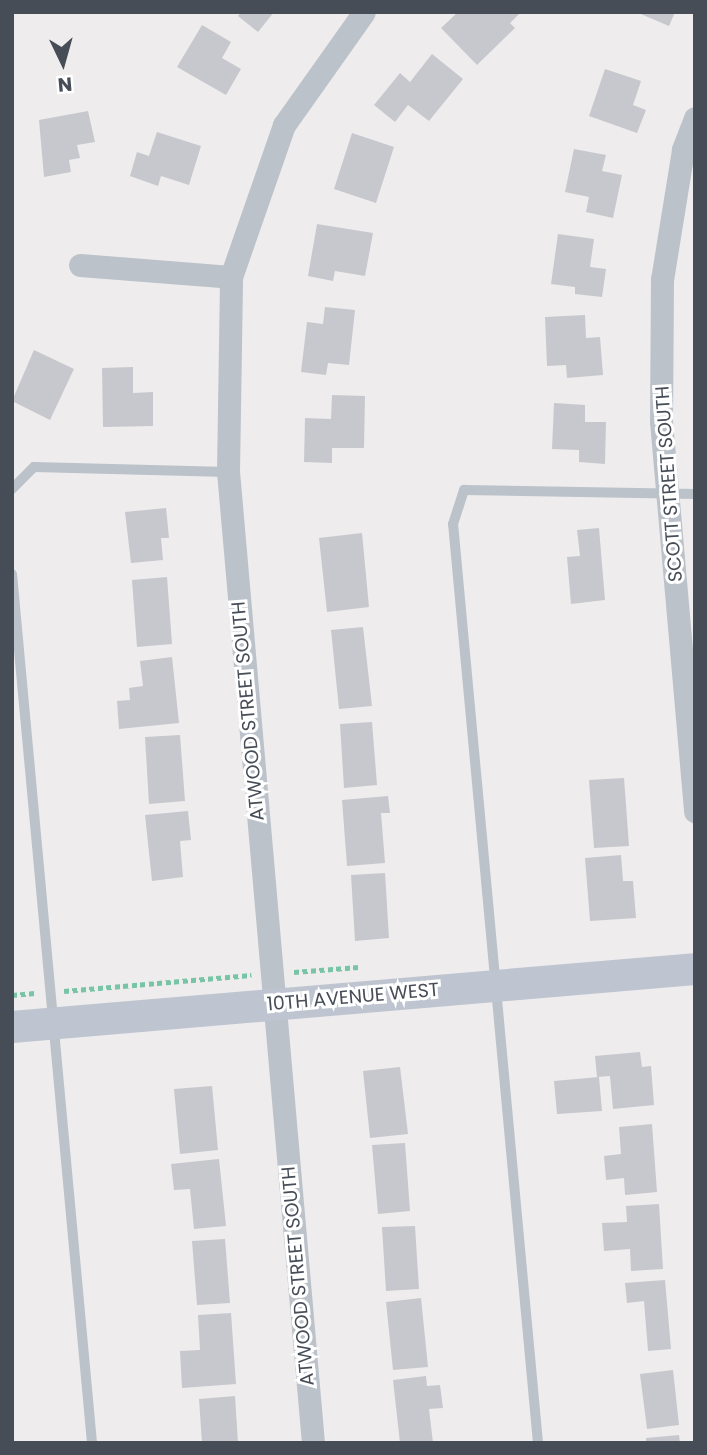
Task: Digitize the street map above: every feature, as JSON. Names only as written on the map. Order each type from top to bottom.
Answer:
[{"type":"main road","name":"10TH AVENUE WEST","points":[[12,1027],[273,989],[498,985],[695,969]]},
{"type":"street","name":"ATWOOD STREET SOUTH","points":[[313,1443],[228,472],[230,277],[284,125],[364,12]]},
{"type":"street","name":"SCOTT STREET SOUTH","points":[[695,118],[683,150],[662,279],[661,421],[695,812]]},
{"type":"street","points":[[80,265],[230,277]]},
{"type":"lane","points":[[12,489],[34,467],[228,472]]},
{"type":"lane","points":[[538,1443],[498,985],[453,524],[464,490],[695,494]]},
{"type":"lane","points":[[12,573],[92,1443]]},
{"type":"path","points":[[12,995],[49,992],[273,989],[363,967]]},
{"type":"building","points":[[241,12],[274,12],[258,32],[238,16]]},
{"type":"building","points":[[458,12],[521,12],[510,23],[515,28],[477,65],[441,28]]},
{"type":"building","points":[[636,12],[675,12],[669,26]]},
{"type":"building","points":[[202,25],[231,42],[222,58],[241,69],[226,95],[177,67]]},
{"type":"building","points":[[432,54],[463,79],[429,121],[408,105],[395,122],[374,105],[400,73],[410,82]]},
{"type":"building","points":[[605,69],[641,81],[633,105],[646,110],[637,133],[589,116]]},
{"type":"building","points":[[88,111],[95,142],[77,145],[80,158],[69,160],[71,172],[44,177],[39,120]]},
{"type":"building","points":[[157,132],[201,146],[189,185],[161,176],[158,186],[130,176],[137,152],[149,156]]},
{"type":"building","points":[[352,133],[394,147],[376,203],[334,189]]},
{"type":"building","points":[[574,149],[606,155],[602,171],[622,175],[613,218],[586,212],[589,197],[565,192]]},
{"type":"building","points":[[317,224],[373,233],[365,276],[335,271],[333,281],[308,276]]},
{"type":"building","points":[[558,234],[594,239],[590,267],[606,269],[602,297],[575,294],[575,287],[551,284]]},
{"type":"building","points":[[325,307],[355,310],[349,365],[328,363],[326,375],[301,372],[307,322],[323,324]]},
{"type":"building","points":[[585,315],[586,338],[600,337],[603,375],[567,378],[566,365],[547,366],[545,317]]},
{"type":"building","points":[[34,350],[74,369],[50,420],[12,401]]},
{"type":"building","points":[[133,367],[133,393],[153,392],[153,426],[103,427],[102,368]]},
{"type":"building","points":[[332,395],[365,396],[364,448],[332,448],[332,463],[304,462],[305,418],[331,419]]},
{"type":"building","points":[[554,403],[585,405],[585,422],[606,422],[605,464],[579,462],[579,450],[552,449]]},
{"type":"building","points":[[166,508],[169,538],[161,538],[163,560],[131,563],[125,512]]},
{"type":"building","points":[[599,528],[605,600],[571,604],[567,557],[580,556],[577,530]]},
{"type":"building","points":[[362,533],[369,607],[327,612],[319,538]]},
{"type":"building","points":[[167,577],[172,644],[137,647],[132,580]]},
{"type":"building","points":[[363,627],[372,706],[339,709],[331,630]]},
{"type":"building","points":[[172,657],[179,723],[119,729],[117,701],[130,700],[129,688],[143,686],[140,661]]},
{"type":"building","points":[[372,722],[377,785],[344,788],[340,724]]},
{"type":"building","points":[[180,735],[185,801],[149,804],[145,737]]},
{"type":"building","points":[[624,778],[629,846],[594,848],[589,780]]},
{"type":"building","points":[[388,796],[390,813],[381,813],[385,863],[347,866],[342,800]]},
{"type":"building","points":[[188,811],[191,840],[180,841],[183,877],[152,881],[145,815]]},
{"type":"building","points":[[621,855],[623,881],[633,881],[636,918],[590,921],[585,858]]},
{"type":"building","points":[[385,873],[389,938],[355,941],[351,875]]},
{"type":"building","points":[[640,1052],[642,1067],[651,1066],[654,1105],[613,1109],[610,1076],[597,1077],[595,1056]]},
{"type":"building","points":[[400,1067],[408,1134],[370,1138],[363,1071]]},
{"type":"building","points":[[599,1077],[602,1111],[557,1114],[554,1081]]},
{"type":"building","points":[[212,1086],[218,1150],[180,1154],[174,1089]]},
{"type":"building","points":[[652,1124],[657,1192],[625,1195],[624,1178],[606,1180],[604,1156],[621,1154],[619,1127]]},
{"type":"building","points":[[405,1143],[410,1211],[378,1214],[372,1145]]},
{"type":"building","points":[[219,1159],[226,1226],[194,1229],[190,1189],[174,1190],[171,1164]]},
{"type":"building","points":[[659,1204],[663,1269],[631,1271],[630,1249],[604,1251],[602,1223],[627,1222],[626,1206]]},
{"type":"building","points":[[415,1226],[419,1289],[386,1291],[382,1227]]},
{"type":"building","points":[[225,1239],[230,1303],[197,1305],[192,1241]]},
{"type":"building","points":[[665,1280],[671,1349],[648,1351],[644,1301],[627,1303],[625,1283]]},
{"type":"building","points":[[421,1298],[428,1367],[393,1370],[386,1302]]},
{"type":"building","points":[[231,1313],[236,1384],[182,1388],[180,1351],[200,1350],[198,1315]]},
{"type":"building","points":[[673,1370],[679,1425],[647,1429],[640,1374]]},
{"type":"building","points":[[426,1376],[427,1386],[440,1385],[443,1408],[429,1409],[433,1443],[400,1443],[393,1380]]},
{"type":"building","points":[[235,1396],[238,1443],[202,1443],[199,1399]]},
{"type":"building","points":[[679,1435],[680,1443],[646,1443],[646,1438]]}]
